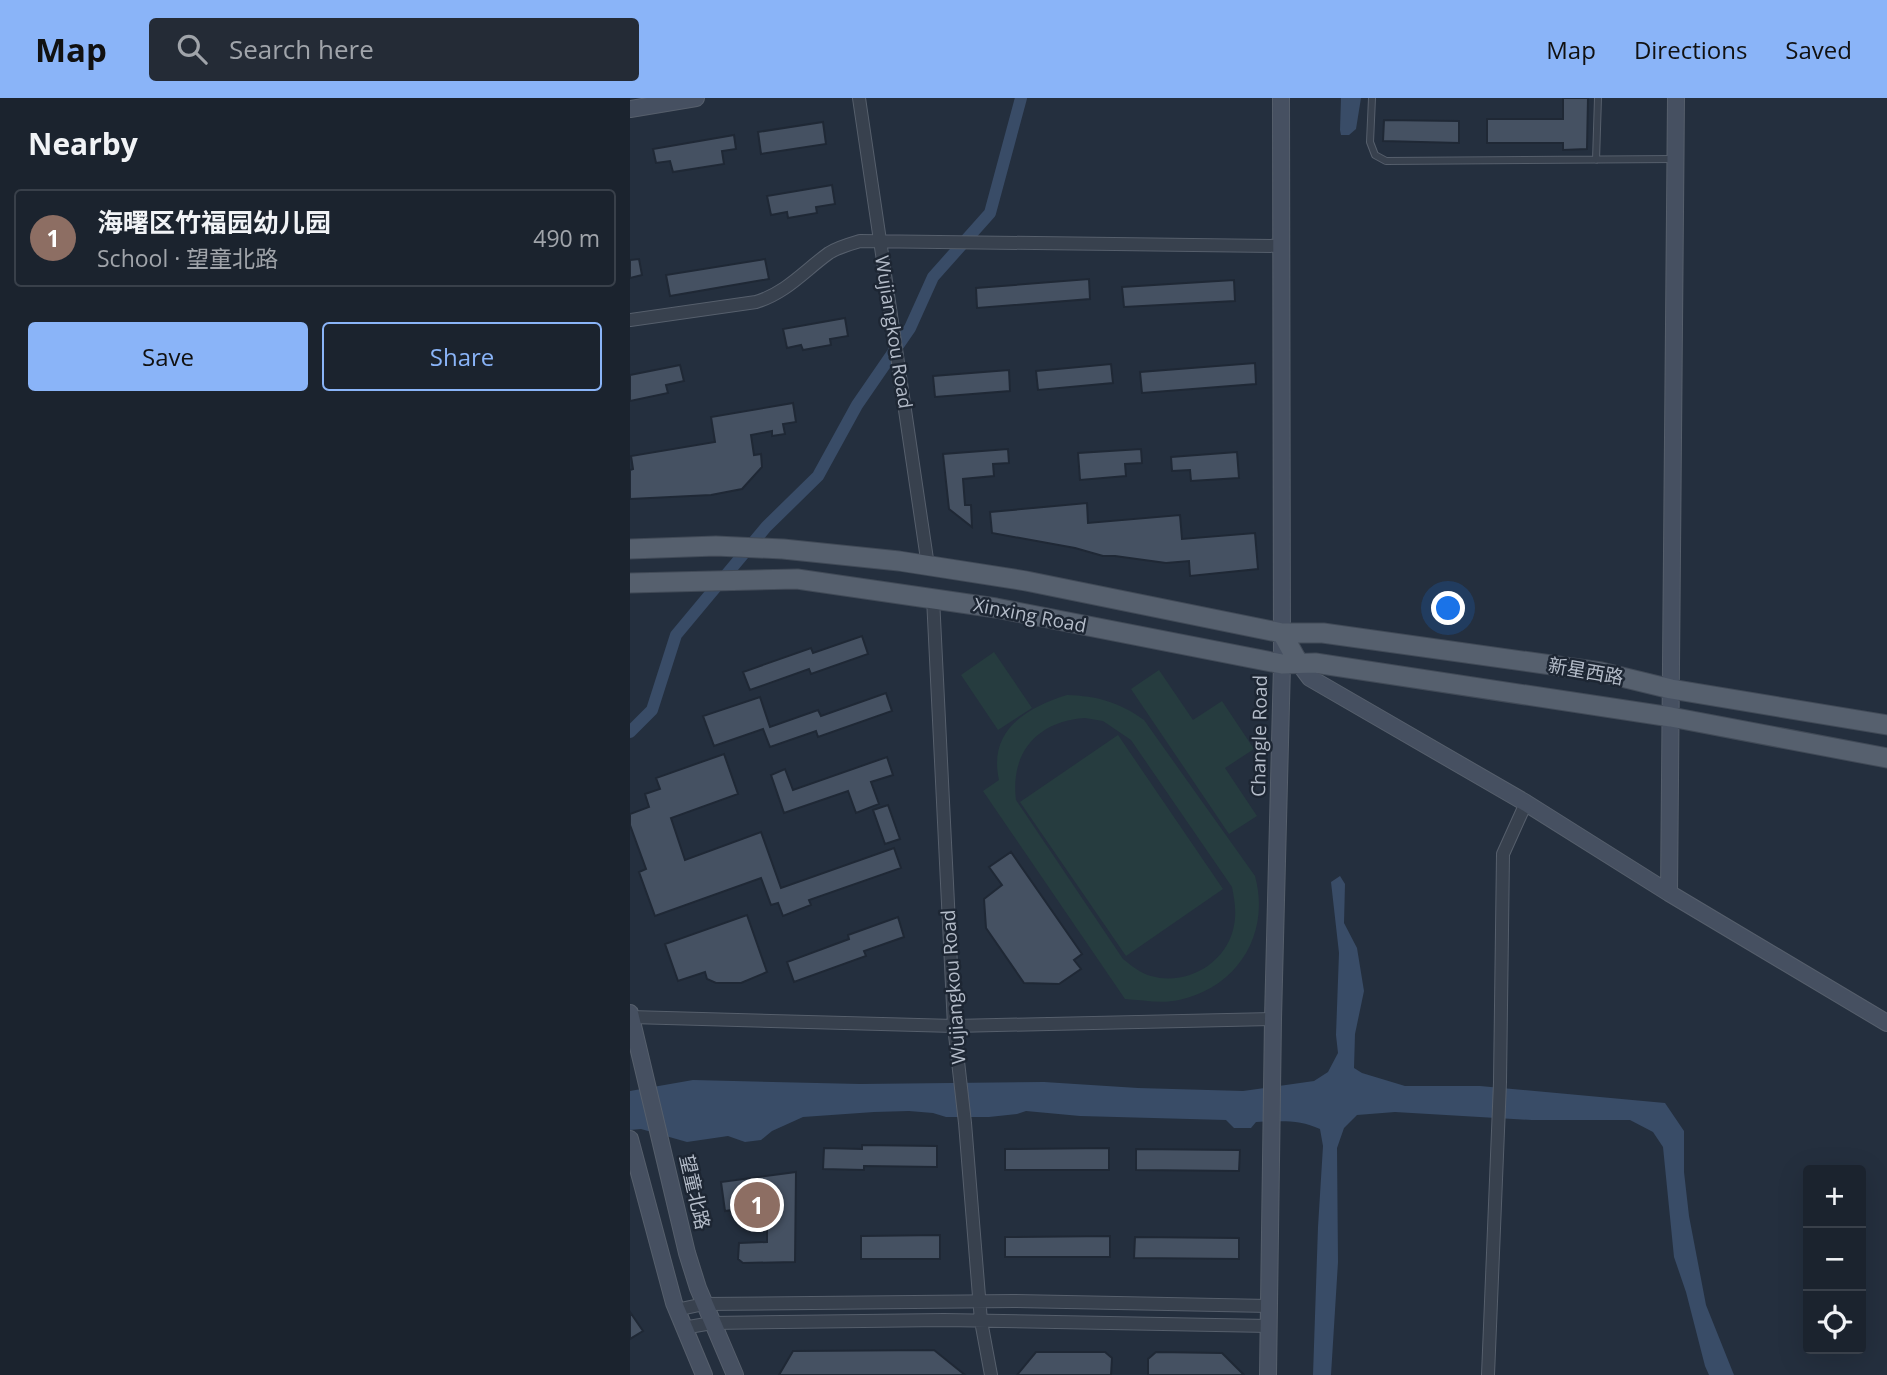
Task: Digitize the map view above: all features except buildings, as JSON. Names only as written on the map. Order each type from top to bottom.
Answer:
[{"type":"main road","name":"新星西路","points":[[630,549],[716,546],[783,549],[928,566],[1026,581],[1282,633],[1323,633],[1601,672],[1671,689],[1887,725]]},
{"type":"main road","name":"Xinxing Road","points":[[630,583],[797,579],[996,607],[1290,663]]},
{"type":"main road","points":[[1282,633],[1290,663]]},
{"type":"main road","name":"新星西路","points":[[1290,663],[1671,717],[1887,758]]},
{"type":"street","points":[[630,109],[696,98]]},
{"type":"street","name":"Wujiangkou Road","points":[[859,98],[928,566]]},
{"type":"street","points":[[1281,98],[1282,633]]},
{"type":"street","points":[[1669,893],[1676,98]]},
{"type":"street","points":[[630,320],[768,299],[793,285],[832,251],[860,241],[1281,246]]},
{"type":"street","name":"Wujiangkou Road","points":[[933,598],[954,1026],[965,1123],[981,1321],[991,1375]]},
{"type":"street","points":[[1290,663],[1310,678],[1526,803],[1669,893],[1887,1023]]},
{"type":"street","name":"Changle Road","points":[[1268,1375],[1273,1019],[1290,663]]},
{"type":"street","points":[[1488,1375],[1500,1082],[1503,854],[1526,803]]},
{"type":"street","points":[[630,1015],[954,1026],[1273,1019]]},
{"type":"street","name":"望童北路","points":[[630,1015],[687,1253],[704,1304],[735,1375]]},
{"type":"street","points":[[630,1139],[676,1310],[704,1375]]},
{"type":"street","points":[[676,1310],[704,1304],[979,1302],[1269,1306]]},
{"type":"street","points":[[683,1328],[712,1323],[981,1321],[1269,1326]]},
{"type":"lane","points":[[1372,98],[1370,142],[1375,155],[1385,161],[1675,159]]},
{"type":"lane","points":[[1596,160],[1598,98]]},
{"type":"green space","points":[[994,652],[1032,708],[998,730],[961,675]]},
{"type":"green space","points":[[1159,670],[1193,720],[1222,701],[1254,749],[1225,768],[1257,816],[1229,834],[1131,689]]},
{"type":"green space","points":[[1067,695],[1098,699],[1117,704],[1144,720],[1255,876],[1259,897],[1253,938],[1233,971],[1200,994],[1166,1002],[1125,999],[983,791],[999,780],[999,748],[1013,724],[1052,700]],"holes":[[[1085,718],[1103,721],[1131,740],[1232,887],[1235,919],[1228,942],[1212,963],[1190,975],[1177,978],[1151,976],[1123,959],[1016,800],[1018,767],[1031,742],[1054,725],[1068,720]]]},
{"type":"green space","points":[[1118,735],[1223,889],[1126,956],[1020,802]]},
{"type":"water","points":[[1341,98],[1361,98],[1356,129],[1349,135],[1341,135]]},
{"type":"water","points":[[1340,876],[1345,884],[1344,923],[1357,948],[1364,991],[1355,1034],[1354,1068],[1405,1086],[1480,1086],[1665,1103],[1684,1131],[1684,1172],[1689,1216],[1706,1305],[1734,1375],[1709,1375],[1705,1366],[1674,1257],[1663,1147],[1653,1132],[1630,1120],[1532,1120],[1395,1112],[1357,1115],[1344,1128],[1337,1148],[1338,1262],[1331,1375],[1313,1375],[1323,1146],[1320,1129],[1312,1126],[1273,1121],[1256,1122],[1251,1128],[1234,1128],[1226,1120],[1080,1116],[1026,1111],[989,1117],[946,1117],[909,1111],[803,1117],[772,1131],[761,1140],[745,1142],[728,1136],[687,1142],[641,1129],[630,1130],[630,1091],[693,1080],[860,1084],[1044,1082],[1243,1091],[1314,1081],[1328,1072],[1338,1053],[1336,1035],[1339,953],[1331,882]]},
{"type":"waterway","points":[[630,732],[652,710],[676,635],[766,527],[818,476],[857,405],[910,328],[933,277],[990,213],[1021,98]]},
{"type":"place","name":"海曙区竹福园幼儿园","points":[[757,1205]]}]
